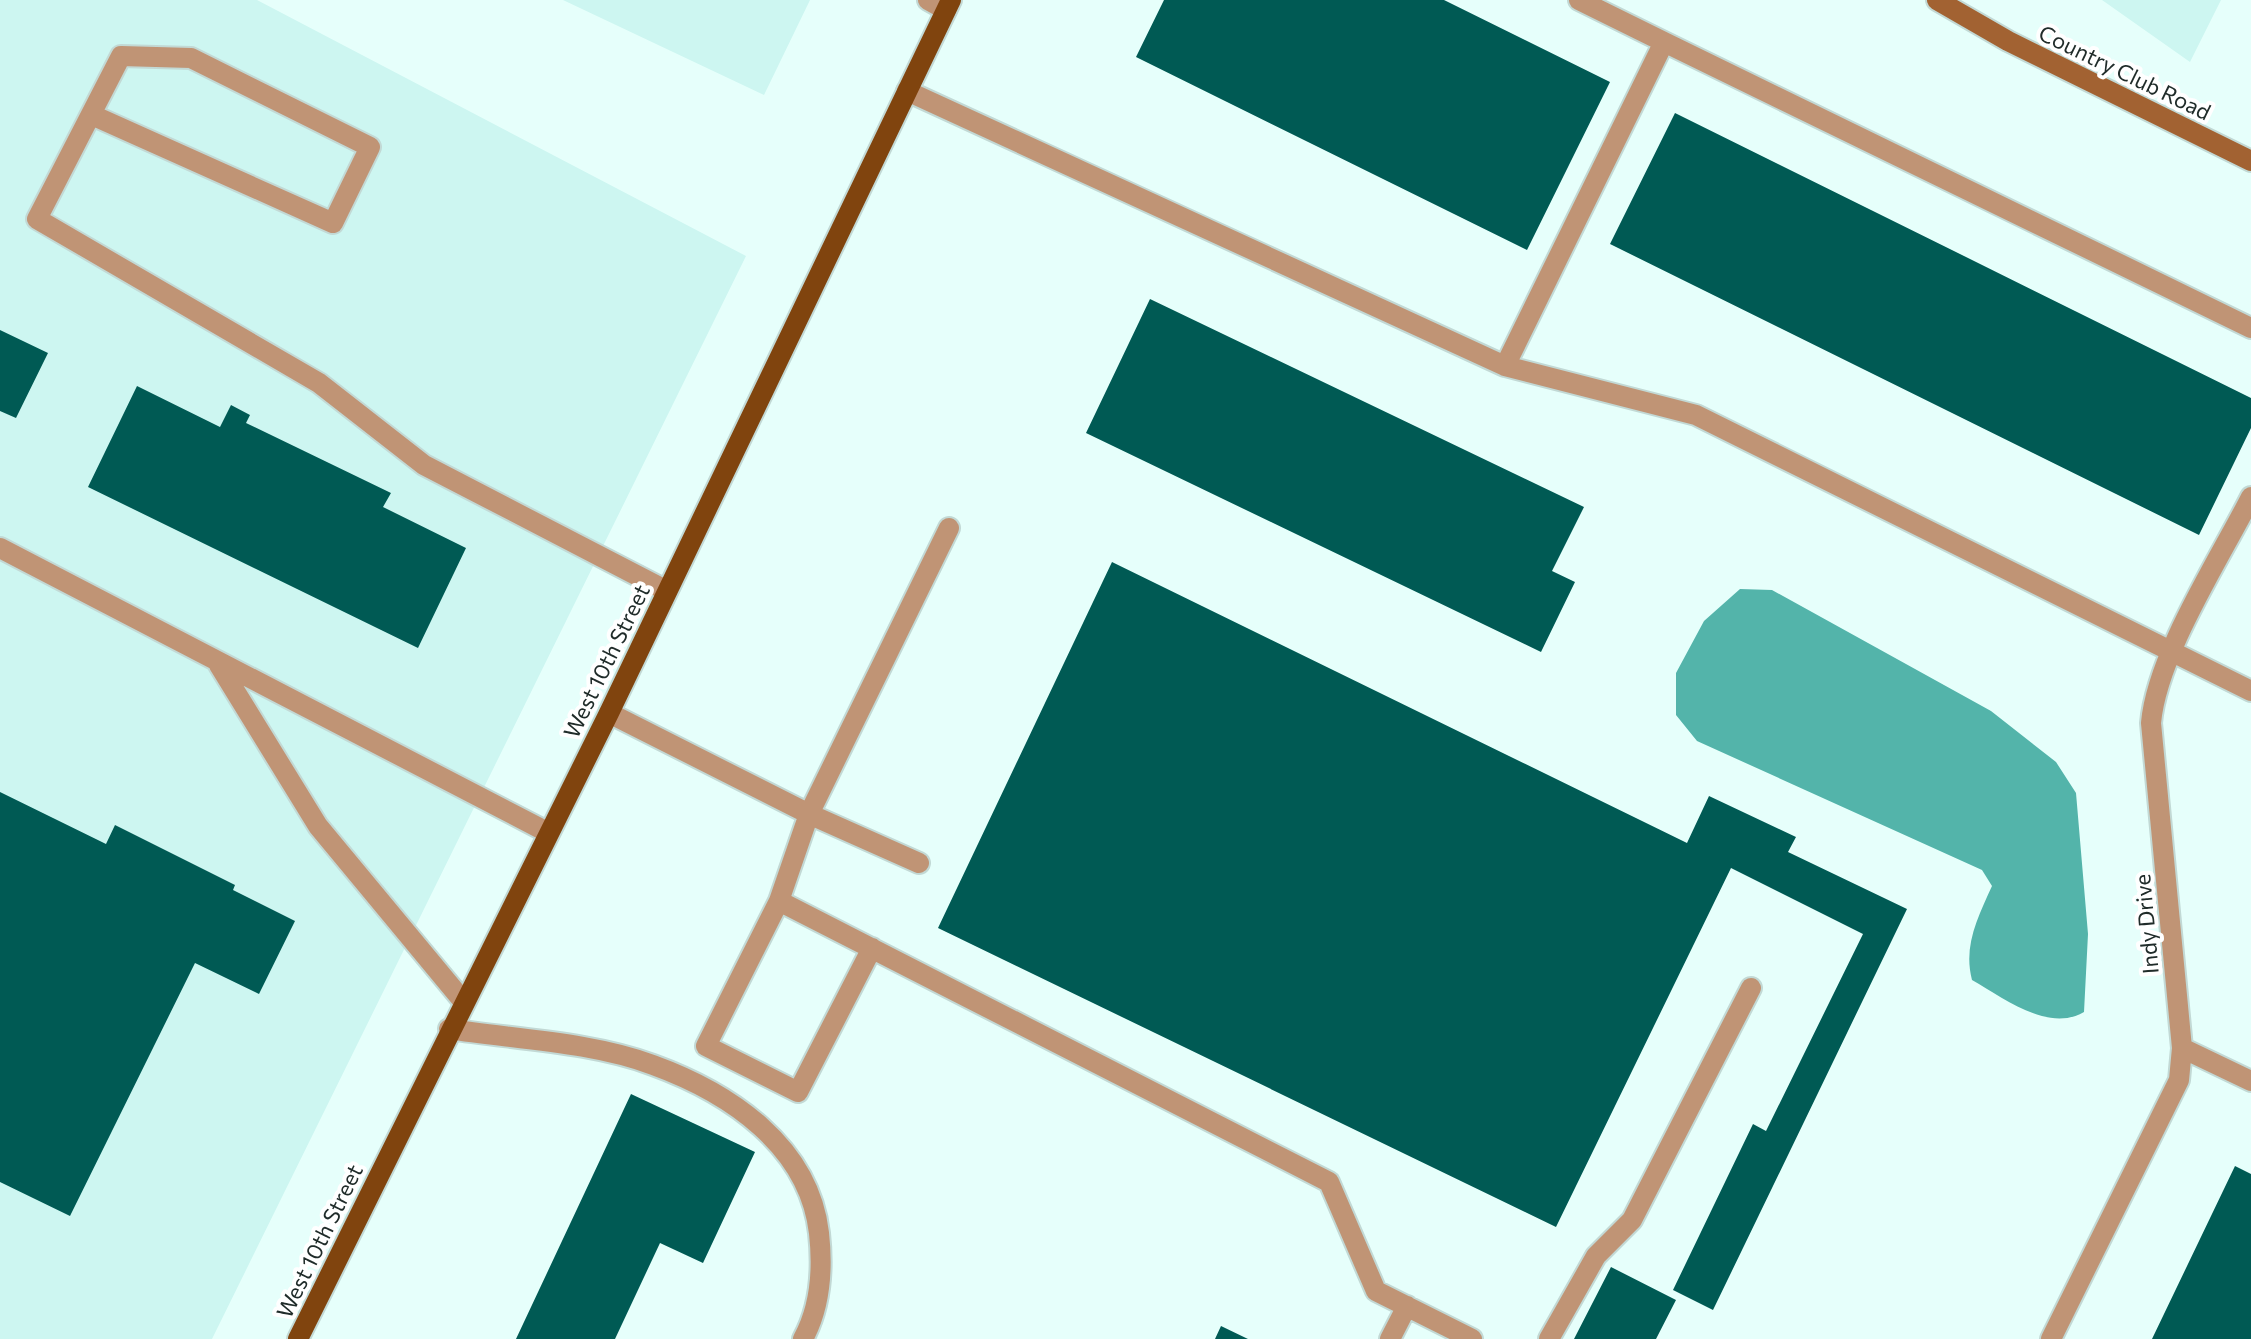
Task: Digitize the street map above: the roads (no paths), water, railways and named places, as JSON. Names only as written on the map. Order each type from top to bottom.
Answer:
[{"type":"main road","name":"Country Club Road","points":[[1937,0],[2008,41],[2251,161]]},
{"type":"main road","name":"West 10th Street","points":[[298,1339],[449,1029],[609,713],[907,91],[942,3]]},
{"type":"lane","points":[[1579,0],[2251,328]]},
{"type":"lane","points":[[1505,366],[1664,42]]},
{"type":"lane","points":[[92,115],[333,223],[370,147],[191,58],[121,56],[37,219],[319,383],[424,465],[667,591]]},
{"type":"lane","points":[[907,91],[1505,366],[1696,415],[2251,691]]},
{"type":"lane","name":"Indy Drive","points":[[2051,1339],[2179,1080],[2182,1048],[2151,723],[2156,689],[2171,652],[2251,497]]},
{"type":"lane","points":[[872,948],[798,1092],[706,1046],[779,901],[809,814],[949,528]]},
{"type":"lane","points":[[0,548],[219,665],[547,832]]},
{"type":"lane","points":[[219,665],[318,826],[463,1001]]},
{"type":"lane","points":[[609,713],[809,814],[919,863]]},
{"type":"lane","points":[[779,901],[1329,1182],[1376,1291],[1472,1339]]},
{"type":"lane","points":[[1549,1339],[1596,1256],[1632,1220],[1751,988]]},
{"type":"lane","points":[[449,1029],[592,1051],[652,1064],[704,1089],[762,1124],[801,1170],[817,1216],[823,1271],[810,1326],[803,1339]]},
{"type":"lane","points":[[2182,1048],[2251,1081]]},
{"type":"lane","points":[[1390,1339],[1407,1306]]},
{"type":"water","points":[[1740,589],[1772,590],[1991,711],[2056,762],[2076,793],[2088,934],[2084,1012],[2070,1017],[2041,1016],[2012,1004],[1972,980],[1971,943],[1992,886],[1982,870],[1697,741],[1676,715],[1676,673],[1704,621]]}]
